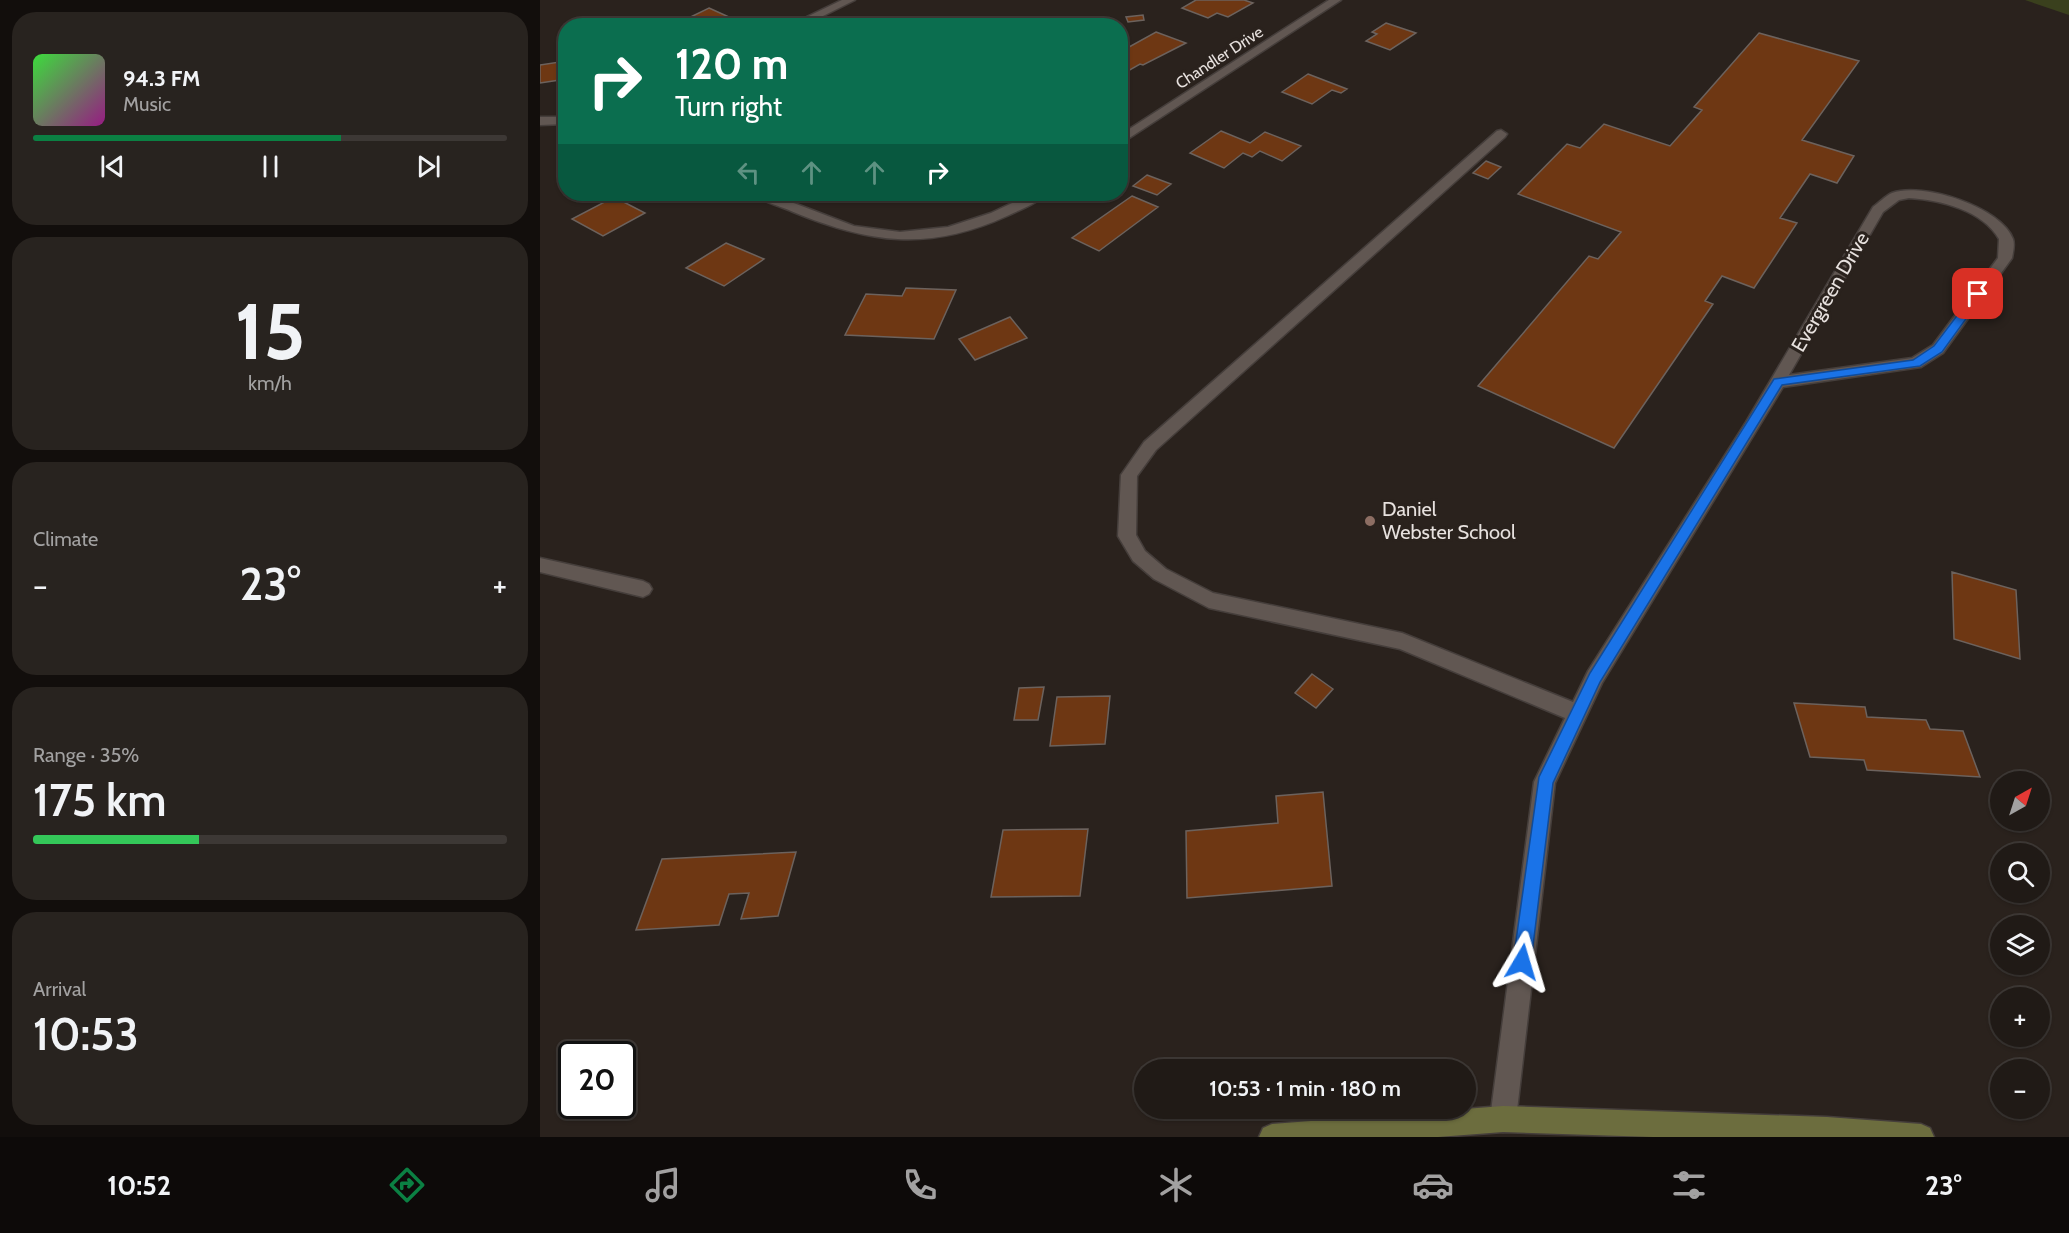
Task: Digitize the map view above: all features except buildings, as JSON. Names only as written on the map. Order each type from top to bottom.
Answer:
[{"type":"main road","points":[[1272,1137],[1503,1119],[1827,1130],[1921,1137]]},
{"type":"street","points":[[811,18],[850,0]]},
{"type":"street","name":"Chandler Drive","points":[[1128,136],[1336,0]]},
{"type":"street","points":[[540,121],[558,120]]},
{"type":"street","points":[[1501,134],[1150,446],[1129,475],[1127,536],[1139,556],[1160,574],[1209,600],[1402,640],[1577,713]]},
{"type":"street","name":"Evergreen Drive","points":[[1503,1119],[1545,782],[1595,677],[1778,381],[1878,210],[1896,196],[1930,196],[1963,205],[1993,224],[2006,237],[2008,246],[2005,258],[1938,349],[1916,363],[1778,381]]},
{"type":"street","points":[[778,201],[850,229],[892,236],[922,236],[957,230],[990,219],[1026,201]]},
{"type":"street","points":[[540,565],[643,589]]},
{"type":"green space","points":[[2025,0],[2069,0],[2069,15]]},
{"type":"place","name":"Daniel Webster School","points":[[1370,521]]},
{"type":"route","points":[[1522,962],[1545,782],[1595,677],[1778,381],[1916,363],[1938,349],[1978,294]]}]
